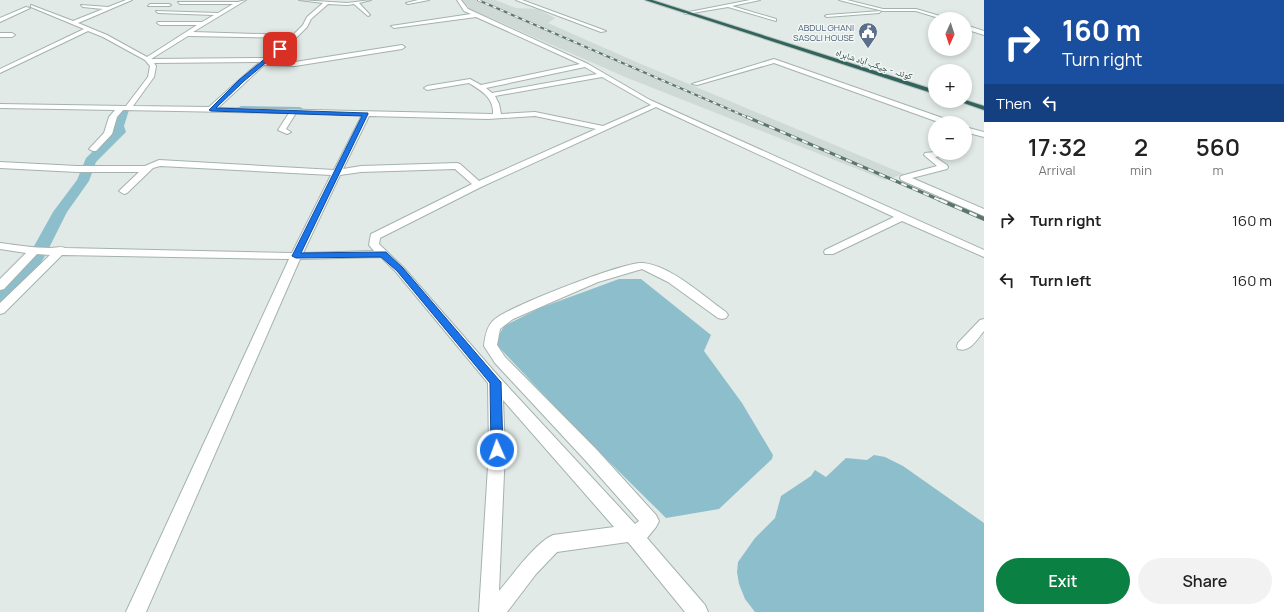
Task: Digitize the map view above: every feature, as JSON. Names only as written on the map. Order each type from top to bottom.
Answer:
[{"type":"highway","name":"کوئٹہ - جیکب آباد شاہراہ","points":[[647,0],[928,90]]},
{"type":"highway","points":[[972,104],[984,108]]},
{"type":"street","points":[[73,23],[130,0]]},
{"type":"street","points":[[149,60],[218,14],[244,0]]},
{"type":"street","points":[[301,0],[347,4],[369,0]]},
{"type":"street","points":[[408,3],[427,0]]},
{"type":"street","points":[[459,0],[466,10],[586,65],[656,105],[984,254]]},
{"type":"street","points":[[518,0],[603,31]]},
{"type":"street","points":[[686,13],[758,0]]},
{"type":"street","points":[[841,0],[884,10],[916,10],[928,13]]},
{"type":"street","points":[[211,110],[241,81],[294,37],[305,26],[309,18],[327,2]]},
{"type":"street","points":[[712,2],[774,20]]},
{"type":"street","points":[[180,3],[238,4]]},
{"type":"street","points":[[150,5],[192,5],[198,3]]},
{"type":"street","points":[[356,3],[368,15]]},
{"type":"street","points":[[83,6],[107,8]]},
{"type":"street","points":[[0,20],[30,7],[105,36],[149,60],[153,66],[151,77],[123,109],[113,117],[108,134],[92,149]]},
{"type":"street","points":[[827,16],[862,14],[884,10]]},
{"type":"street","points":[[158,12],[218,14]]},
{"type":"street","points":[[394,26],[477,15]]},
{"type":"street","points":[[160,23],[204,24]]},
{"type":"street","points":[[0,71],[88,29]]},
{"type":"street","points":[[972,29],[984,33]]},
{"type":"street","points":[[189,34],[294,37]]},
{"type":"street","points":[[0,35],[12,35]]},
{"type":"street","points":[[149,60],[266,61],[295,64],[402,47]]},
{"type":"street","points":[[695,84],[774,62],[928,116]]},
{"type":"street","points":[[480,87],[586,65]]},
{"type":"street","points":[[491,95],[603,75]]},
{"type":"street","points":[[428,88],[470,81],[491,95],[498,105],[497,117]]},
{"type":"street","points":[[656,105],[478,185],[376,236],[374,245],[400,270],[496,382],[632,534],[698,612]]},
{"type":"street","points":[[0,106],[294,111],[497,117],[535,114],[603,128]]},
{"type":"street","points":[[287,132],[282,130],[294,111]]},
{"type":"street","points":[[136,612],[296,256],[366,114]]},
{"type":"street","points":[[972,131],[984,135]]},
{"type":"street","points":[[935,160],[944,166],[904,178],[984,213]]},
{"type":"street","points":[[124,191],[147,168],[159,163],[336,173],[362,169],[457,166],[478,185]]},
{"type":"street","points":[[0,165],[77,169],[147,168]]},
{"type":"street","points":[[829,252],[902,217]]},
{"type":"street","points":[[0,246],[34,251],[61,250],[296,256],[383,254]]},
{"type":"street","points":[[0,310],[61,250]]},
{"type":"street","points":[[0,286],[34,251]]},
{"type":"street","points":[[495,612],[530,568],[552,544],[632,534],[640,532],[650,521],[591,454],[500,360],[490,346],[491,333],[500,321],[533,304],[602,276],[640,265],[658,270],[722,315]]},
{"type":"street","points":[[963,346],[984,323]]},
{"type":"street","points":[[489,612],[497,450],[496,382]]},
{"type":"shaded area","points":[[462,0],[495,0],[516,8],[537,9],[555,18],[548,23],[634,61],[904,174],[885,180],[625,77],[470,9]]},
{"type":"water","points":[[619,279],[641,279],[711,335],[704,351],[742,403],[773,455],[772,459],[719,509],[666,518],[573,426],[495,343],[504,326],[540,308]]},
{"type":"water","points":[[874,455],[885,457],[903,466],[984,523],[984,612],[755,612],[745,599],[739,584],[737,572],[738,562],[755,538],[775,518],[781,496],[811,476],[815,470],[826,477],[846,458],[867,460]]},
{"type":"waterway","points":[[241,109],[300,110]]},
{"type":"waterway","points":[[88,167],[90,161],[120,132],[119,126],[124,110]]},
{"type":"waterway","points":[[41,248],[60,212],[83,181],[87,171]]},
{"type":"waterway","points":[[0,297],[35,261],[37,256]]},
{"type":"railway","points":[[478,0],[749,118]]},
{"type":"railway","points":[[747,117],[942,201]]},
{"type":"railway","points":[[940,200],[984,219]]},
{"type":"place","name":"ABDUL GHANI SASOLI HOUSE","points":[[868,49]]},
{"type":"route","points":[[280,49],[241,81],[211,110],[366,114],[296,256],[383,254],[400,270],[496,382],[497,450]]}]
